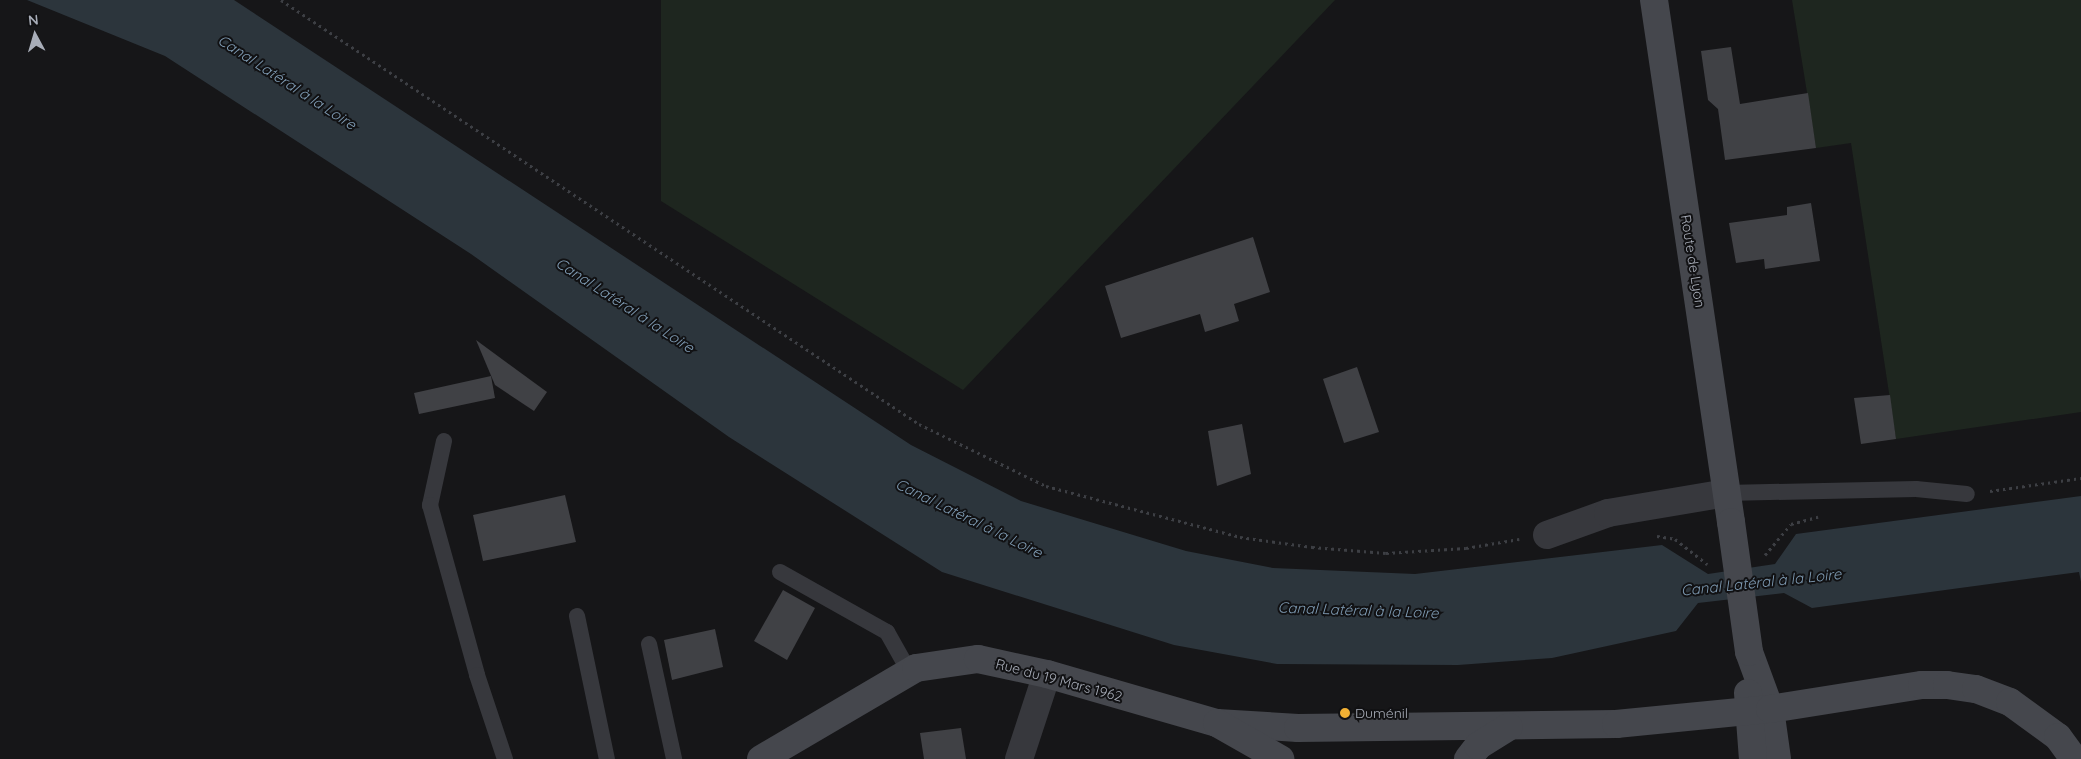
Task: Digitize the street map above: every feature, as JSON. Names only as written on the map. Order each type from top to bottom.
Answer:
[{"type":"street","name":"Route de Lyon","points":[[1654,0],[1759,710]]},
{"type":"street","points":[[1547,535],[1608,513],[1726,493]]},
{"type":"street","name":"Rue du 19 Mars 1962","points":[[761,759],[909,671],[978,659],[1047,674],[1218,723],[1280,759]]},
{"type":"street","points":[[1019,759],[1047,674]]},
{"type":"street","points":[[1218,723],[1298,728],[1508,727],[1616,724],[1759,710],[1922,685],[1947,685],[1976,689],[2010,702],[2070,744],[2074,759]]},
{"type":"street","points":[[1753,759],[1759,710]]},
{"type":"street","points":[[1759,710],[1777,759]]},
{"type":"street","points":[[1468,759],[1478,746],[1508,727]]},
{"type":"lane","points":[[444,441],[430,505],[477,675],[505,759]]},
{"type":"lane","points":[[1726,493],[1916,489],[1967,494]]},
{"type":"lane","points":[[780,572],[887,632],[909,671]]},
{"type":"lane","points":[[578,616],[607,759]]},
{"type":"lane","points":[[649,644],[674,759]]},
{"type":"path","points":[[281,0],[919,424],[1046,486],[1240,537],[1312,547],[1386,552],[1466,548],[1547,535]]},
{"type":"path","points":[[1967,494],[2081,478]]},
{"type":"path","points":[[1755,558],[1764,556],[1791,524],[1827,515]]},
{"type":"path","points":[[1650,534],[1675,539],[1708,564],[1717,563]]},
{"type":"shaded area","points":[[661,0],[1335,0],[963,390],[661,201]]},
{"type":"shaded area","points":[[1792,0],[2081,0],[2081,412],[1896,439],[1851,143],[1816,148]]},
{"type":"water","name":"Canal Latéral à la Loire","points":[[27,0],[234,0],[911,445],[1021,501],[1186,551],[1273,568],[1415,574],[1662,545],[1708,574],[1775,564],[1796,534],[2081,496],[2081,582],[2079,572],[1812,608],[1784,593],[1698,603],[1676,631],[1552,658],[1458,665],[1277,664],[1174,645],[942,572],[729,437],[471,254],[165,56]]},
{"type":"building","points":[[1731,47],[1740,104],[1808,93],[1816,148],[1725,160],[1718,109],[1708,100],[1701,51]]},
{"type":"building","points":[[1811,203],[1820,261],[1765,269],[1764,259],[1736,263],[1729,223],[1787,215],[1787,207]]},
{"type":"building","points":[[1253,237],[1270,292],[1234,304],[1239,321],[1205,332],[1200,314],[1121,338],[1105,286]]},
{"type":"building","points":[[476,340],[547,392],[534,411],[495,385]]},
{"type":"building","points":[[1357,367],[1379,432],[1344,443],[1323,379]]},
{"type":"building","points":[[491,376],[495,398],[419,414],[414,393]]},
{"type":"building","points":[[1890,395],[1896,439],[1861,444],[1854,398]]},
{"type":"building","points":[[1242,424],[1251,474],[1217,486],[1208,431]]},
{"type":"building","points":[[565,495],[576,542],[483,561],[473,515]]},
{"type":"building","points":[[783,590],[815,608],[787,660],[754,641]]},
{"type":"building","points":[[715,629],[723,667],[672,680],[664,640]]},
{"type":"building","points":[[961,728],[966,759],[924,759],[920,733]]},
{"type":"place","name":"Duménil","points":[[1345,713]]}]
